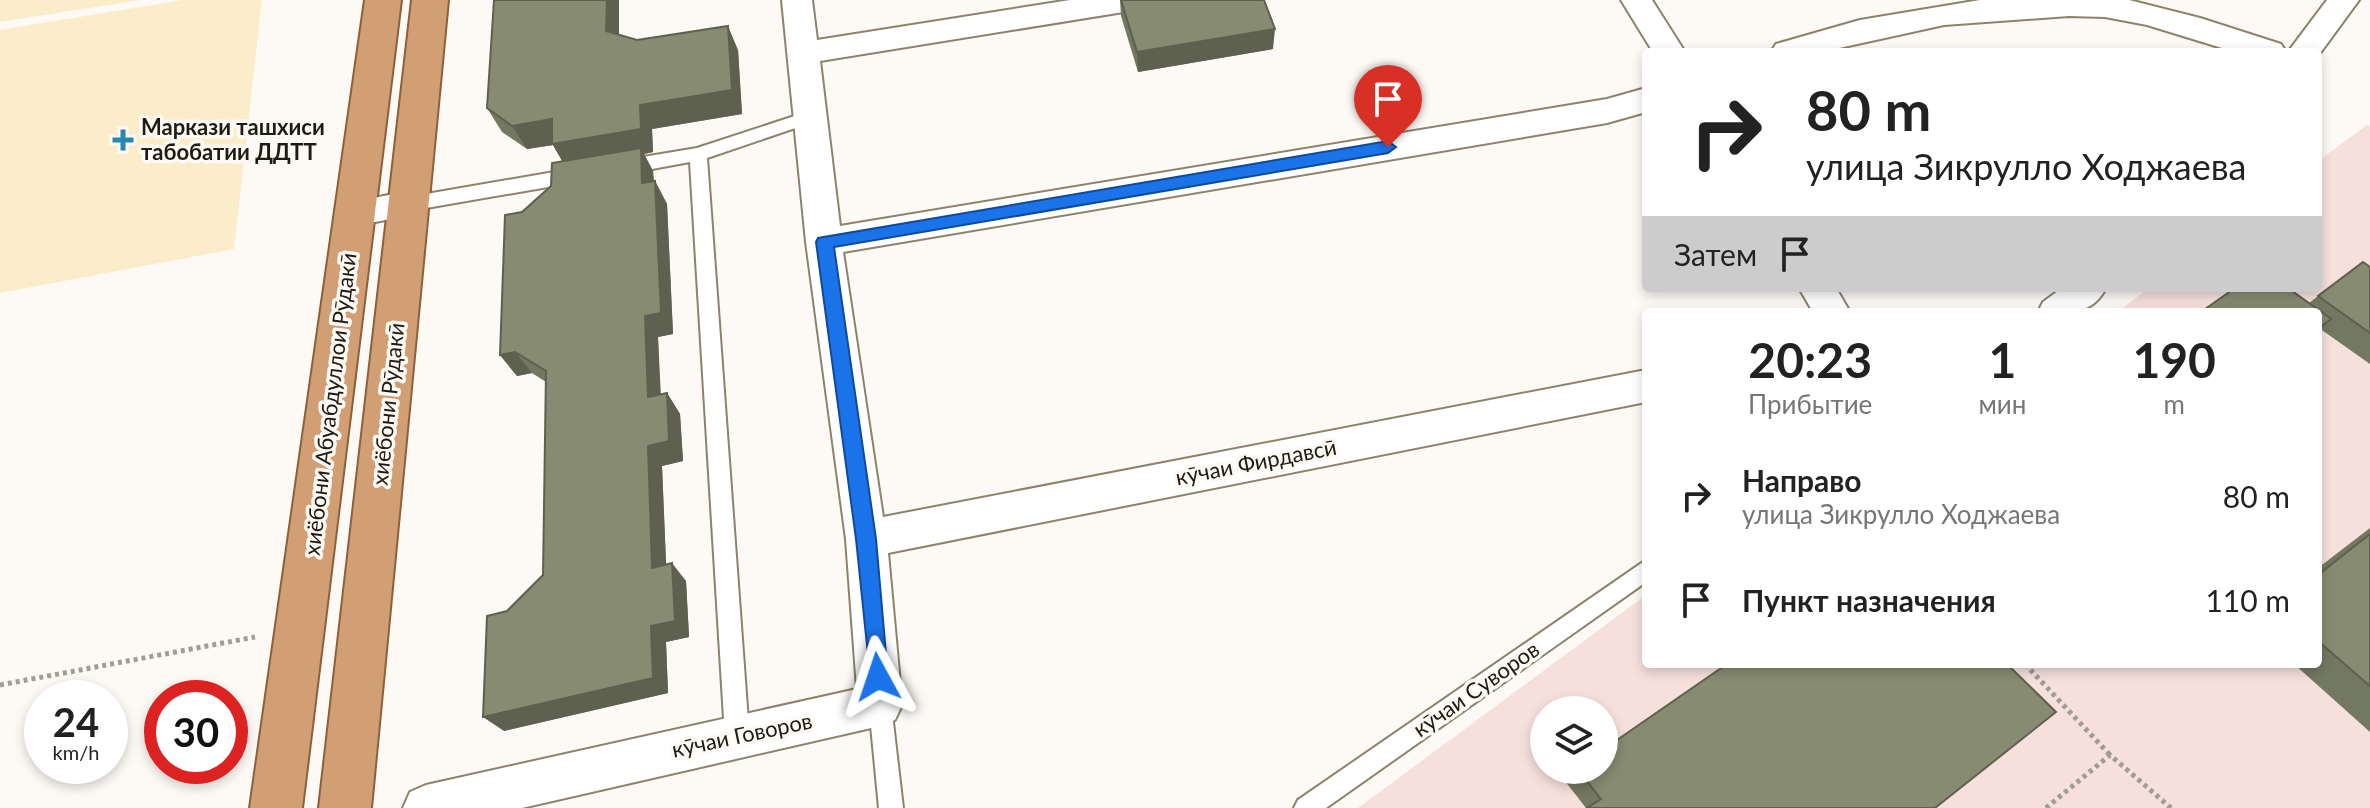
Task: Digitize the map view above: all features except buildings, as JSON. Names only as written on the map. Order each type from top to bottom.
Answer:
[{"type":"highway","name":"хиёбони Абуабдуллои Рӯдакӣ","points":[[276,808],[383,0]]},
{"type":"highway","name":"хиёбони Рӯдакӣ","points":[[345,808],[430,0]]},
{"type":"street","points":[[797,0],[824,242],[866,539],[880,705]]},
{"type":"street","points":[[803,53],[1136,0]]},
{"type":"street","points":[[1636,0],[1666,48]]},
{"type":"street","points":[[2307,48],[2344,0]]},
{"type":"street","points":[[1799,48],[1839,35],[2019,6],[2106,7],[2169,19],[2258,48]]},
{"type":"street","points":[[824,242],[1592,113],[1642,101]]},
{"type":"street","points":[[355,213],[409,204]]},
{"type":"street","points":[[2061,308],[2083,292]]},
{"type":"street","name":"кӯчаи Фирдавсӣ","points":[[866,539],[1642,387]]},
{"type":"street","name":"кӯчаи Говоров","points":[[426,808],[880,705]]},
{"type":"lane","points":[[409,204],[698,154],[810,117]]},
{"type":"lane","points":[[698,154],[737,735]]},
{"type":"lane","name":"кӯчаи Суворов","points":[[1306,808],[1642,573]]},
{"type":"lane","points":[[880,705],[891,808]]},
{"type":"path","points":[[0,685],[300,628]]},
{"type":"path","points":[[2029,668],[2110,755],[2171,808]]},
{"type":"path","points":[[2046,808],[2110,755]]},
{"type":"shaded area","points":[[0,0],[140,0],[0,22]]},
{"type":"shaded area","name":"Маркази ташхиси табобатии ДДТТ","points":[[183,0],[262,0],[234,249],[0,293],[0,30]]},
{"type":"shaded area","points":[[2367,125],[2370,126],[2370,808],[1358,808],[1642,598],[1642,668],[2322,668],[2322,308],[2122,308],[2144,292],[2322,292],[2322,158]]},
{"type":"place","name":"Маркази ташхиси табобатии ДДТТ","points":[[123,140]]},
{"type":"route","points":[[878,677],[866,539],[824,242],[1388,147]]}]
